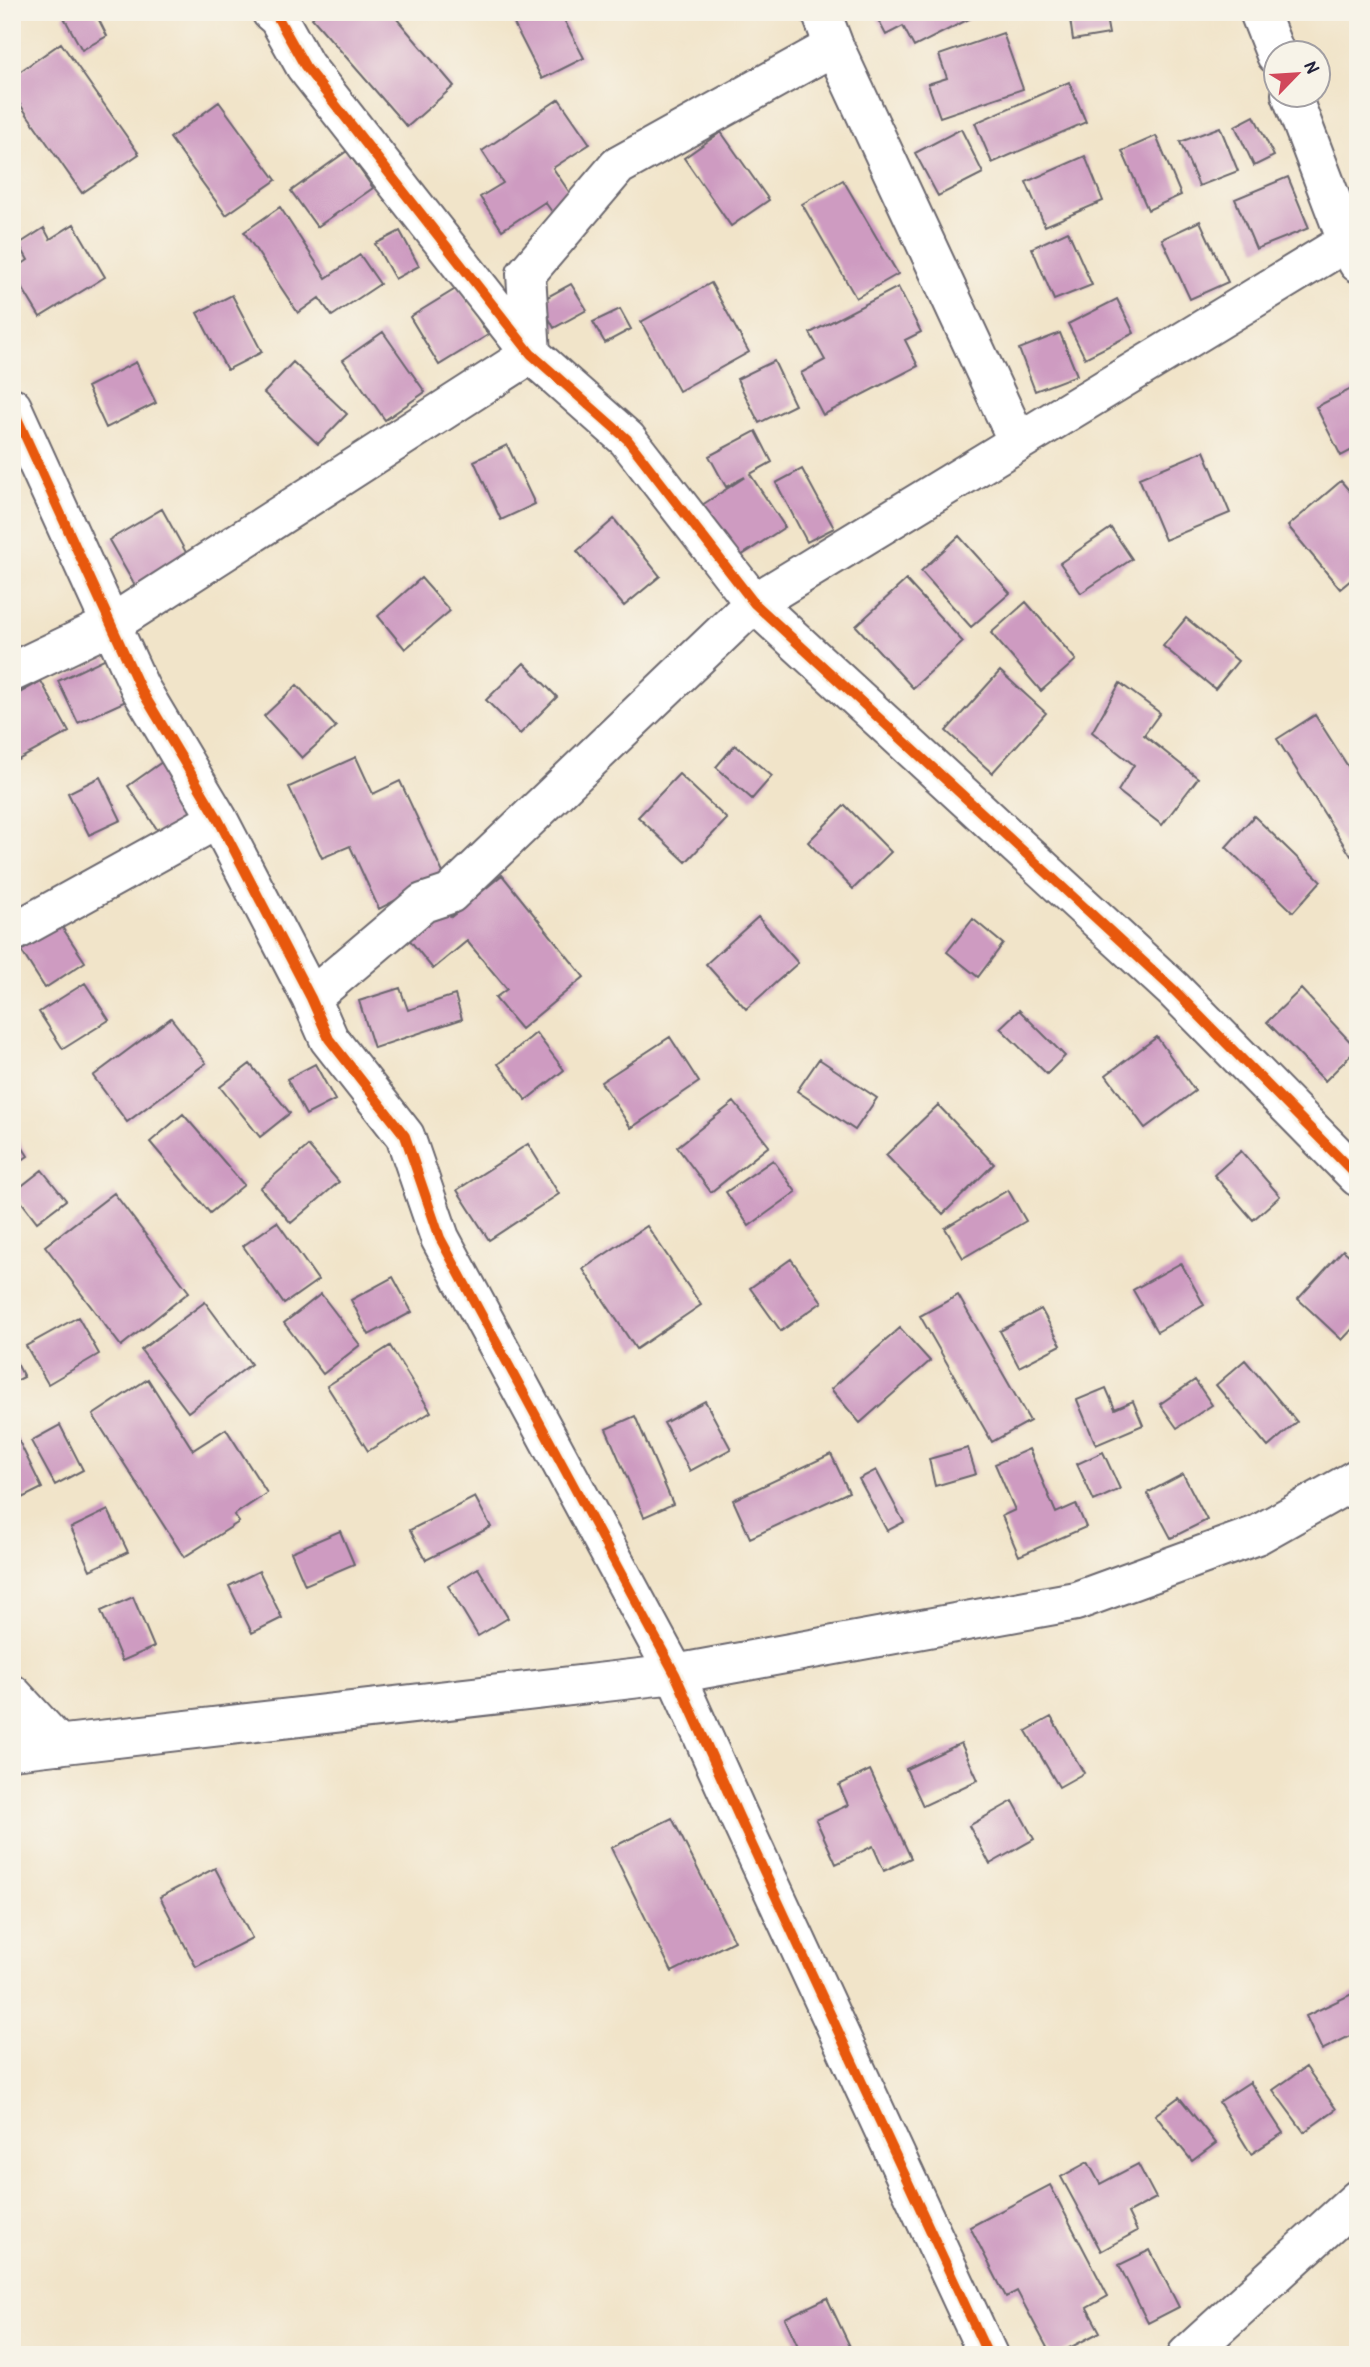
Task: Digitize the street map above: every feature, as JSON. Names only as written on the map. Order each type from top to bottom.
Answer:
[{"type":"street","points":[[271,12],[278,18],[305,66],[531,354],[626,439],[754,603],[1174,990],[1358,1177]]},
{"type":"street","points":[[1259,12],[1269,38]]},
{"type":"street","points":[[531,354],[526,274],[618,166],[828,29],[1018,442]]},
{"type":"street","points":[[311,998],[422,903],[450,894],[754,603],[1018,442],[1354,246],[1297,108]]},
{"type":"street","points":[[12,672],[110,625],[531,354]]},
{"type":"street","points":[[12,407],[140,688],[218,819],[311,998],[329,1039],[405,1136],[440,1238],[675,1674],[988,2355]]},
{"type":"street","points":[[12,933],[218,819]]},
{"type":"street","points":[[12,1750],[675,1674],[1076,1601],[1257,1535],[1358,1478]]},
{"type":"street","points":[[12,1694],[59,1745]]},
{"type":"street","points":[[1187,2355],[1358,2199]]},
{"type":"building","points":[[70,12],[95,12],[107,36],[82,50],[63,16]]},
{"type":"building","points":[[318,12],[391,12],[454,86],[407,127],[312,18]]},
{"type":"building","points":[[508,12],[560,12],[584,58],[542,79]]},
{"type":"building","points":[[874,12],[973,12],[975,16],[914,47],[903,26],[886,35]]},
{"type":"building","points":[[1069,12],[1105,12],[1109,34],[1073,40]]},
{"type":"building","points":[[1003,33],[1023,89],[940,117],[928,84],[947,78],[939,55]]},
{"type":"building","points":[[61,43],[139,154],[82,193],[12,93],[12,77]]},
{"type":"building","points":[[1069,82],[1086,122],[992,163],[975,123]]},
{"type":"building","points":[[559,99],[590,144],[553,168],[578,205],[557,219],[545,202],[502,230],[480,197],[503,183],[482,151]]},
{"type":"building","points":[[219,102],[276,180],[226,215],[170,138]]},
{"type":"building","points":[[1254,116],[1274,156],[1254,166],[1235,126]]},
{"type":"building","points":[[1220,127],[1238,171],[1199,186],[1180,142]]},
{"type":"building","points":[[961,129],[983,173],[938,196],[915,153]]},
{"type":"building","points":[[721,132],[769,200],[731,226],[684,158]]},
{"type":"building","points":[[1156,136],[1181,195],[1148,210],[1122,151]]},
{"type":"building","points":[[347,151],[373,188],[317,227],[291,191]]},
{"type":"building","points":[[1085,156],[1103,201],[1045,226],[1026,182]]},
{"type":"building","points":[[1288,177],[1309,228],[1256,249],[1235,199]]},
{"type":"building","points":[[843,180],[898,274],[856,298],[802,204]]},
{"type":"building","points":[[280,207],[326,278],[360,255],[380,284],[332,316],[319,298],[298,313],[244,232]]},
{"type":"building","points":[[1200,221],[1228,282],[1190,299],[1162,239]]},
{"type":"building","points":[[74,224],[105,277],[40,317],[12,271],[28,260],[19,244],[44,228],[50,239]]},
{"type":"building","points":[[400,231],[419,266],[395,279],[375,244]]},
{"type":"building","points":[[1068,231],[1092,285],[1054,300],[1032,248]]},
{"type":"building","points":[[711,283],[749,352],[679,391],[641,322]]},
{"type":"building","points":[[571,284],[587,310],[554,328],[540,301]]},
{"type":"building","points":[[459,287],[488,335],[439,365],[410,317]]},
{"type":"building","points":[[898,287],[921,332],[905,340],[918,366],[823,415],[801,373],[825,360],[810,333]]},
{"type":"building","points":[[232,295],[262,352],[227,370],[197,313]]},
{"type":"building","points":[[1117,299],[1134,333],[1085,358],[1068,324]]},
{"type":"building","points":[[620,309],[631,329],[605,343],[593,322]]},
{"type":"building","points":[[383,332],[425,392],[385,420],[343,360]]},
{"type":"building","points":[[1060,333],[1077,375],[1035,391],[1019,349]]},
{"type":"building","points":[[774,361],[795,405],[759,423],[737,379]]},
{"type":"building","points":[[136,362],[156,403],[106,428],[87,387]]},
{"type":"building","points":[[293,362],[347,414],[318,444],[264,393]]},
{"type":"building","points":[[1357,386],[1358,447],[1341,456],[1316,407]]},
{"type":"building","points":[[756,431],[772,462],[750,474],[785,527],[733,561],[699,507],[745,477],[726,487],[709,456]]},
{"type":"building","points":[[507,445],[535,504],[501,520],[474,461]]},
{"type":"building","points":[[1204,451],[1230,513],[1165,540],[1139,478]]},
{"type":"building","points":[[802,469],[834,528],[807,542],[776,483]]},
{"type":"building","points":[[1341,481],[1358,501],[1358,574],[1340,589],[1288,526]]},
{"type":"building","points":[[162,509],[188,556],[135,586],[109,540]]},
{"type":"building","points":[[614,519],[660,576],[624,606],[577,551]]},
{"type":"building","points":[[1111,528],[1132,559],[1081,593],[1060,563]]},
{"type":"building","points":[[959,536],[1010,593],[971,627],[921,571]]},
{"type":"building","points":[[421,578],[450,611],[405,649],[378,616]]},
{"type":"building","points":[[906,580],[963,642],[913,688],[856,626]]},
{"type":"building","points":[[1026,602],[1076,660],[1041,691],[991,633]]},
{"type":"building","points":[[1186,618],[1238,661],[1215,689],[1163,646]]},
{"type":"building","points":[[106,658],[126,701],[78,723],[58,681]]},
{"type":"building","points":[[524,663],[557,697],[520,734],[486,700]]},
{"type":"building","points":[[1000,671],[1046,713],[992,773],[946,731]]},
{"type":"building","points":[[41,681],[69,732],[18,760],[12,750],[12,697]]},
{"type":"building","points":[[1120,683],[1160,713],[1144,735],[1198,778],[1162,825],[1118,791],[1134,765],[1092,732]]},
{"type":"building","points":[[297,685],[336,727],[302,758],[264,716]]},
{"type":"building","points":[[1315,715],[1358,782],[1358,852],[1351,856],[1277,739]]},
{"type":"building","points":[[735,745],[772,776],[752,799],[716,767]]},
{"type":"building","points":[[356,757],[373,794],[400,781],[444,875],[379,909],[350,846],[322,858],[289,787]]},
{"type":"building","points":[[162,762],[200,818],[165,841],[128,786]]},
{"type":"building","points":[[679,774],[727,819],[686,862],[638,817]]},
{"type":"building","points":[[100,777],[121,820],[89,835],[68,793]]},
{"type":"building","points":[[845,805],[891,852],[853,889],[808,842]]},
{"type":"building","points":[[1254,816],[1321,881],[1293,912],[1226,847]]},
{"type":"building","points":[[502,875],[584,977],[521,1029],[495,998],[507,989],[467,941],[433,969],[408,938],[444,908],[451,917]]},
{"type":"building","points":[[54,915],[85,962],[45,988],[15,941]]},
{"type":"building","points":[[758,917],[798,963],[746,1009],[706,964]]},
{"type":"building","points":[[973,919],[1003,944],[978,977],[947,952]]},
{"type":"building","points":[[85,983],[109,1020],[63,1049],[39,1012]]},
{"type":"building","points":[[400,988],[408,1010],[455,995],[462,1019],[374,1048],[359,1001]]},
{"type":"building","points":[[1301,989],[1357,1049],[1325,1081],[1267,1022]]},
{"type":"building","points":[[1019,1010],[1065,1056],[1047,1074],[1000,1028]]},
{"type":"building","points":[[171,1018],[206,1063],[127,1122],[93,1076]]},
{"type":"building","points":[[536,1033],[564,1070],[526,1100],[498,1064]]},
{"type":"building","points":[[670,1037],[699,1082],[631,1128],[601,1082]]},
{"type":"building","points":[[1157,1037],[1195,1091],[1145,1128],[1106,1075]]},
{"type":"building","points":[[819,1059],[877,1098],[855,1130],[797,1091]]},
{"type":"building","points":[[250,1064],[290,1113],[260,1137],[220,1087]]},
{"type":"building","points":[[315,1064],[335,1100],[306,1115],[287,1079]]},
{"type":"building","points":[[734,1102],[769,1146],[711,1192],[677,1147]]},
{"type":"building","points":[[938,1105],[994,1164],[943,1214],[886,1155]]},
{"type":"building","points":[[183,1114],[244,1185],[210,1213],[150,1142]]},
{"type":"building","points":[[12,1131],[28,1156],[12,1167]]},
{"type":"building","points":[[528,1144],[559,1194],[489,1240],[457,1190]]},
{"type":"building","points":[[308,1146],[339,1182],[291,1223],[260,1188]]},
{"type":"building","points":[[1241,1151],[1280,1196],[1253,1220],[1214,1175]]},
{"type":"building","points":[[773,1160],[796,1192],[749,1226],[726,1192]]},
{"type":"building","points":[[42,1170],[66,1200],[37,1222],[14,1192]]},
{"type":"building","points":[[1008,1190],[1026,1221],[963,1258],[945,1228]]},
{"type":"building","points":[[114,1193],[189,1292],[121,1346],[45,1246]]},
{"type":"building","points":[[277,1222],[318,1280],[284,1304],[243,1246]]},
{"type":"building","points":[[647,1226],[701,1305],[636,1349],[583,1269]]},
{"type":"building","points":[[1343,1250],[1358,1263],[1358,1323],[1342,1340],[1298,1299]]},
{"type":"building","points":[[791,1259],[822,1302],[781,1331],[750,1288]]},
{"type":"building","points":[[1181,1263],[1204,1305],[1157,1332],[1133,1290]]},
{"type":"building","points":[[393,1277],[412,1312],[369,1335],[351,1300]]},
{"type":"building","points":[[321,1294],[360,1345],[323,1374],[284,1323]]},
{"type":"building","points":[[958,1295],[1030,1421],[992,1442],[920,1316]]},
{"type":"building","points":[[205,1302],[251,1364],[188,1412],[141,1350]]},
{"type":"building","points":[[1041,1309],[1061,1345],[1019,1367],[1000,1331]]},
{"type":"building","points":[[78,1317],[99,1354],[48,1384],[26,1346]]},
{"type":"building","points":[[900,1328],[930,1361],[860,1423],[831,1389]]},
{"type":"building","points":[[390,1346],[431,1412],[368,1451],[327,1386]]},
{"type":"building","points":[[12,1354],[24,1377],[12,1383]]},
{"type":"building","points":[[1245,1360],[1297,1422],[1268,1447],[1216,1385]]},
{"type":"building","points":[[148,1379],[193,1450],[226,1429],[267,1493],[234,1515],[239,1522],[184,1557],[93,1415]]},
{"type":"building","points":[[1195,1380],[1212,1405],[1177,1428],[1160,1404]]},
{"type":"building","points":[[1106,1388],[1115,1409],[1133,1401],[1143,1425],[1096,1445],[1077,1400]]},
{"type":"building","points":[[705,1401],[731,1449],[690,1471],[664,1423]]},
{"type":"building","points":[[635,1416],[673,1504],[644,1517],[606,1429]]},
{"type":"building","points":[[60,1425],[83,1470],[55,1485],[31,1441]]},
{"type":"building","points":[[12,1427],[42,1488],[22,1498],[12,1479]]},
{"type":"building","points":[[968,1448],[976,1474],[935,1486],[929,1459]]},
{"type":"building","points":[[1029,1449],[1056,1513],[1076,1504],[1086,1527],[1019,1556],[1002,1516],[1015,1510],[995,1464]]},
{"type":"building","points":[[1103,1452],[1120,1489],[1094,1501],[1077,1464]]},
{"type":"building","points":[[831,1454],[849,1492],[750,1538],[733,1500]]},
{"type":"building","points":[[876,1470],[904,1522],[887,1531],[859,1479]]},
{"type":"building","points":[[1183,1474],[1207,1520],[1171,1538],[1147,1493]]},
{"type":"building","points":[[475,1497],[491,1527],[426,1560],[410,1530]]},
{"type":"building","points":[[108,1510],[128,1552],[90,1570],[71,1528]]},
{"type":"building","points":[[340,1531],[354,1564],[305,1585],[291,1552]]},
{"type":"building","points":[[478,1568],[508,1618],[478,1636],[448,1586]]},
{"type":"building","points":[[259,1571],[282,1618],[252,1633],[229,1586]]},
{"type":"building","points":[[133,1597],[154,1647],[122,1661],[101,1611]]},
{"type":"building","points":[[1051,1717],[1084,1773],[1059,1787],[1026,1731]]},
{"type":"building","points":[[961,1743],[978,1780],[923,1806],[906,1769]]},
{"type":"building","points":[[870,1770],[911,1858],[884,1871],[873,1846],[836,1864],[816,1820],[848,1805],[839,1785]]},
{"type":"building","points":[[1013,1801],[1034,1839],[990,1864],[969,1826]]},
{"type":"building","points":[[672,1818],[734,1941],[672,1972],[611,1848]]},
{"type":"building","points":[[215,1868],[252,1938],[196,1967],[160,1897]]},
{"type":"building","points":[[1358,1991],[1358,2032],[1322,2050],[1306,2016]]},
{"type":"building","points":[[1306,2067],[1336,2109],[1304,2132],[1273,2090]]},
{"type":"building","points":[[1250,2082],[1283,2133],[1251,2154],[1219,2102]]},
{"type":"building","points":[[1179,2097],[1216,2143],[1192,2161],[1155,2115]]},
{"type":"building","points":[[1088,2162],[1100,2184],[1138,2164],[1156,2198],[1128,2213],[1137,2231],[1101,2251],[1061,2177]]},
{"type":"building","points":[[1050,2185],[1108,2296],[1087,2308],[1100,2332],[1056,2355],[1051,2355],[1017,2291],[1006,2297],[970,2227]]},
{"type":"building","points":[[1150,2250],[1179,2307],[1148,2323],[1119,2265]]},
{"type":"building","points":[[827,2298],[854,2355],[802,2355],[785,2318]]},
{"type":"cycle path","points":[[271,12],[278,18],[305,66],[531,354],[627,439],[754,603],[1174,990],[1358,1177]]},
{"type":"cycle path","points":[[12,407],[140,688],[218,819],[311,998],[329,1039],[405,1136],[440,1238],[675,1674],[988,2355]]}]
